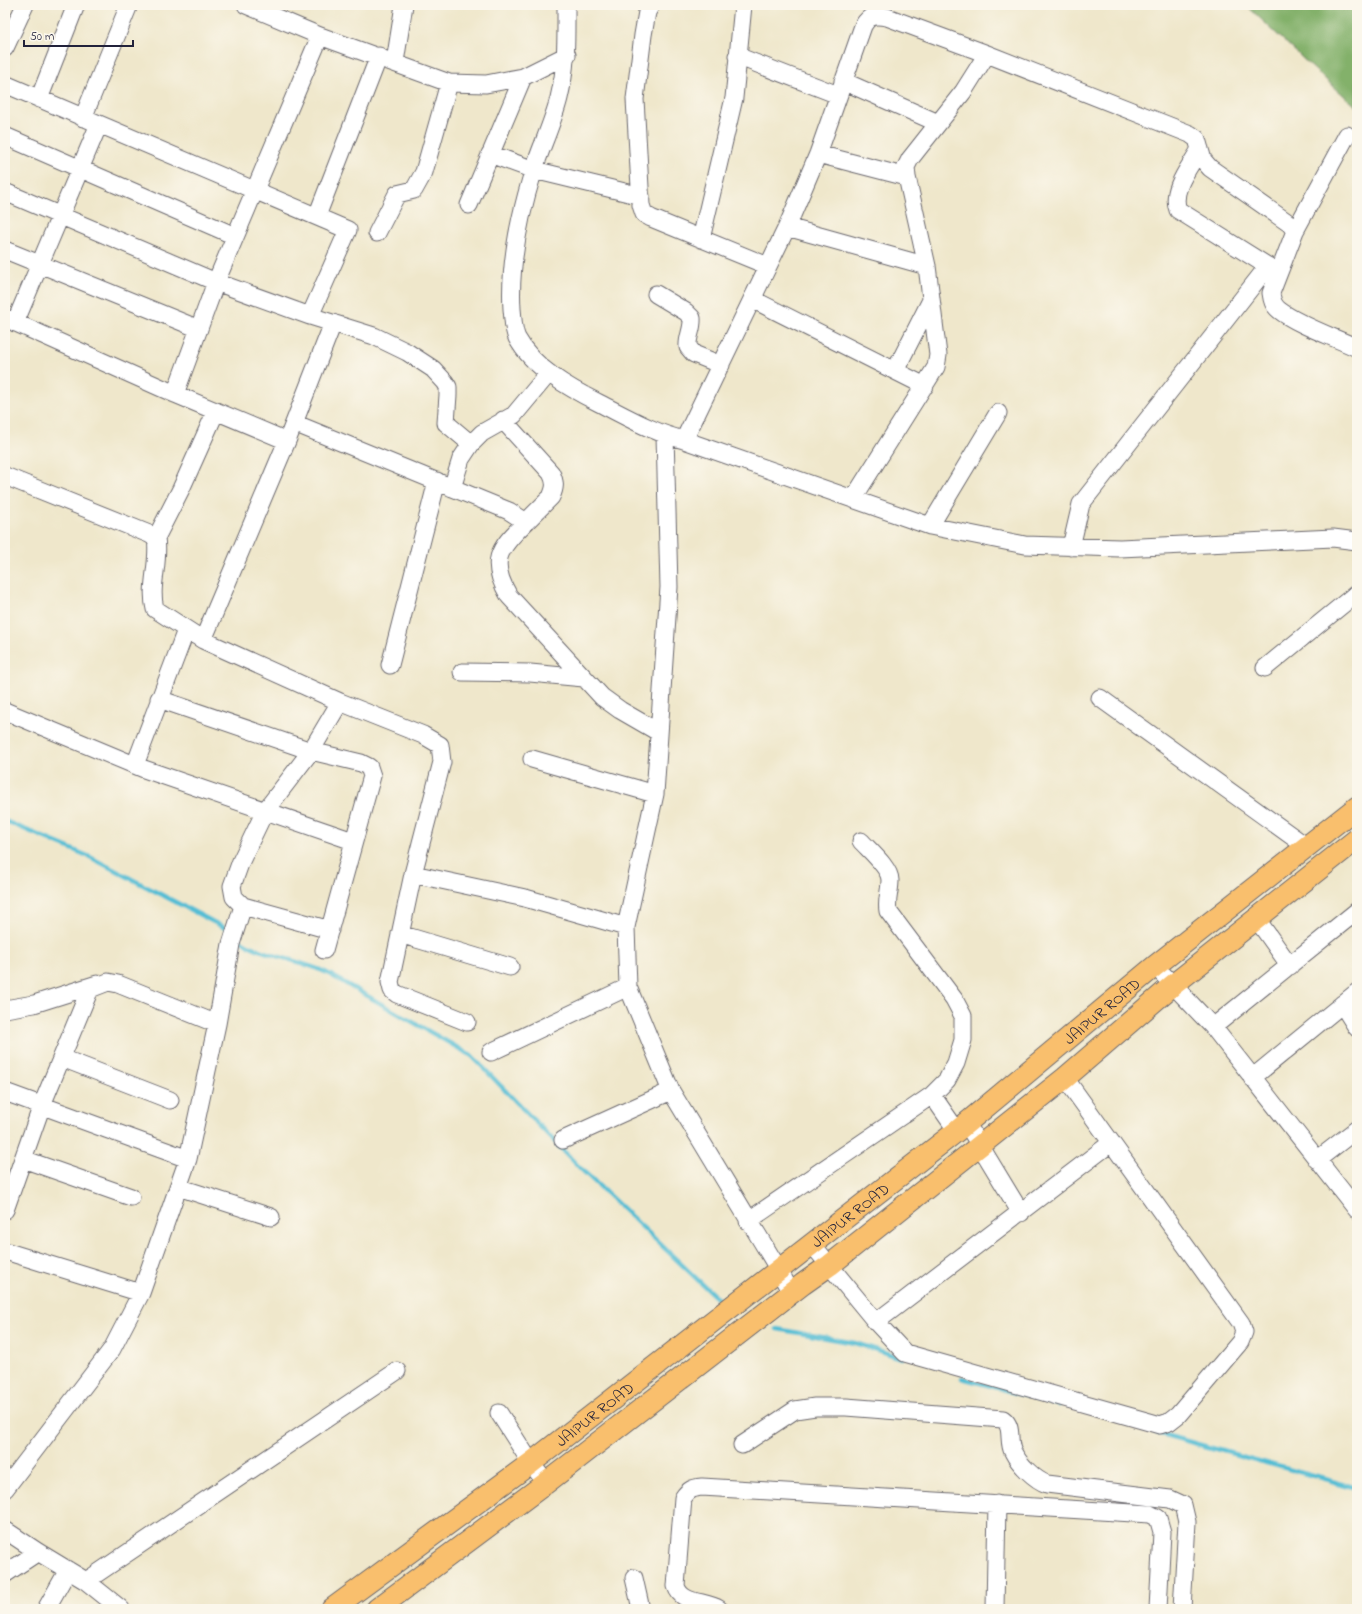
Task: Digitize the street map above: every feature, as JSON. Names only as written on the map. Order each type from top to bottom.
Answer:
[{"type":"main road","name":"JAIPUR ROAD","points":[[332,1609],[530,1463],[779,1270],[811,1243],[962,1128],[1154,966],[1357,807]]},
{"type":"main road","name":"JAIPUR ROAD","points":[[376,1609],[546,1483],[791,1293],[830,1265],[1065,1078],[1173,985],[1357,839]]},
{"type":"street","points":[[5,48],[25,5]]},
{"type":"street","points":[[39,99],[76,5]]},
{"type":"street","points":[[83,118],[129,5]]},
{"type":"street","points":[[246,5],[320,36],[450,83],[486,84],[523,77],[567,55]]},
{"type":"street","points":[[317,216],[387,59],[404,5]]},
{"type":"street","points":[[566,5],[567,55],[559,98],[534,170],[515,250],[512,295],[513,320],[516,337],[532,358],[549,373],[583,395],[665,435],[684,440],[930,526],[1025,545],[1071,547],[1120,548],[1326,538],[1357,541]]},
{"type":"street","points":[[651,5],[647,12],[642,35],[636,100],[641,196],[644,214],[768,266]]},
{"type":"street","points":[[701,239],[734,98],[743,5]]},
{"type":"street","points":[[684,440],[787,227],[818,154],[867,18],[876,15],[887,17],[987,54],[1190,134],[1197,140],[1203,160],[1210,168],[1290,224],[1295,231]]},
{"type":"street","points":[[175,394],[216,282],[320,36]]},
{"type":"street","points":[[853,499],[925,386],[936,367],[938,355],[927,266],[906,167],[910,159],[963,92],[987,54]]},
{"type":"street","points":[[737,56],[841,88],[938,123]]},
{"type":"street","points":[[469,205],[523,77]]},
{"type":"street","points":[[377,233],[398,194],[414,190],[424,172],[450,83]]},
{"type":"street","points":[[5,84],[348,230],[310,316]]},
{"type":"street","points":[[99,124],[39,265],[10,320],[175,394],[287,441]]},
{"type":"street","points":[[1071,547],[1081,504],[1273,270],[1347,135]]},
{"type":"street","points":[[5,136],[235,236]]},
{"type":"street","points":[[1200,149],[1175,193],[1175,203],[1178,210],[1273,270]]},
{"type":"street","points":[[490,154],[534,170],[641,196]]},
{"type":"street","points":[[818,154],[907,177]]},
{"type":"street","points":[[5,192],[216,282],[332,324],[374,336],[400,349],[440,376],[448,387],[446,423],[472,444]]},
{"type":"street","points":[[787,227],[927,266]]},
{"type":"street","points":[[5,250],[199,329]]},
{"type":"street","points":[[1273,270],[1271,293],[1272,301],[1278,309],[1298,321],[1357,348]]},
{"type":"street","points":[[656,294],[686,312],[692,318],[692,326],[688,338],[688,347],[694,354],[721,365]]},
{"type":"street","points":[[752,299],[925,386]]},
{"type":"street","points":[[895,372],[931,300]]},
{"type":"street","points":[[203,640],[287,441],[332,324]]},
{"type":"street","points":[[390,665],[444,485],[461,459],[482,433],[514,415],[549,373]]},
{"type":"street","points":[[216,411],[181,489],[156,538],[158,547],[152,598],[155,609],[203,640],[340,702],[423,734],[440,746],[442,762],[413,874],[390,982],[392,990],[414,1001],[467,1022]]},
{"type":"street","points":[[930,526],[998,413]]},
{"type":"street","points":[[503,420],[551,473],[555,481],[551,497],[505,542],[500,554],[499,569],[501,582],[509,596],[608,702],[658,732]]},
{"type":"street","points":[[294,423],[509,511],[526,522]]},
{"type":"street","points":[[665,435],[669,587],[658,732],[643,790],[626,927],[628,987],[671,1091],[748,1221],[779,1270],[791,1293]]},
{"type":"street","points":[[5,476],[156,538]]},
{"type":"street","points":[[1265,668],[1357,593]]},
{"type":"street","points":[[135,765],[186,630]]},
{"type":"street","points":[[462,672],[530,673],[584,678]]},
{"type":"street","points":[[1100,698],[1307,847]]},
{"type":"street","points":[[159,699],[311,751],[361,763],[369,767],[372,776],[324,950]]},
{"type":"street","points":[[330,930],[243,906],[234,897],[232,886],[238,868],[265,811],[311,751],[340,702]]},
{"type":"street","points":[[5,711],[135,765],[353,841]]},
{"type":"street","points":[[532,759],[643,790]]},
{"type":"street","points":[[748,1221],[932,1095],[947,1080],[956,1063],[963,1040],[963,1016],[954,999],[888,911],[886,902],[890,879],[888,871],[861,841]]},
{"type":"street","points":[[413,874],[525,898],[626,927]]},
{"type":"street","points":[[5,1489],[112,1350],[141,1293],[188,1160],[217,1024],[231,944],[243,906]]},
{"type":"street","points":[[1213,1027],[1357,911]]},
{"type":"street","points":[[1256,918],[1290,966]]},
{"type":"street","points":[[400,934],[510,967]]},
{"type":"street","points":[[1154,966],[1213,1027],[1357,1210]]},
{"type":"street","points":[[5,1009],[34,1004],[97,984],[108,982],[118,984],[217,1024]]},
{"type":"street","points":[[5,1210],[42,1105],[90,989],[97,984]]},
{"type":"street","points":[[491,1052],[628,987]]},
{"type":"street","points":[[1252,1078],[1357,992]]},
{"type":"street","points":[[1342,1004],[1357,1028]]},
{"type":"street","points":[[62,1058],[170,1100]]},
{"type":"street","points":[[811,1243],[876,1322],[905,1353],[1160,1425],[1169,1422],[1178,1416],[1240,1342],[1244,1332],[1242,1323],[1065,1078]]},
{"type":"street","points":[[563,1140],[671,1091]]},
{"type":"street","points":[[5,1092],[188,1160]]},
{"type":"street","points":[[932,1095],[980,1146],[1021,1213]]},
{"type":"street","points":[[1317,1160],[1357,1129]]},
{"type":"street","points":[[876,1322],[1111,1143]]},
{"type":"street","points":[[22,1159],[131,1197]]},
{"type":"street","points":[[178,1187],[271,1217]]},
{"type":"street","points":[[5,1250],[141,1293]]},
{"type":"street","points":[[86,1581],[397,1371]]},
{"type":"street","points":[[742,1445],[795,1410],[805,1408],[846,1407],[1003,1419],[1007,1422],[1010,1430],[1012,1451],[1039,1481],[1047,1484],[1170,1499],[1183,1505],[1187,1522],[1182,1609]]},
{"type":"street","points":[[499,1413],[530,1463],[546,1483]]},
{"type":"street","points":[[719,1609],[684,1598],[678,1593],[676,1586],[683,1498],[688,1491],[693,1488],[710,1487],[1140,1513],[1158,1518],[1161,1524],[1162,1532],[1158,1609]]},
{"type":"street","points":[[995,1609],[997,1504]]},
{"type":"street","points":[[8,1532],[34,1550],[86,1581],[117,1608]]},
{"type":"street","points":[[5,1574],[34,1550]]},
{"type":"street","points":[[46,1609],[68,1570]]},
{"type":"street","points":[[634,1578],[641,1609]]},
{"type":"green space","points":[[1246,5],[1357,5],[1357,107],[1316,71]]},
{"type":"waterway","points":[[5,821],[88,856],[223,927],[231,933]]},
{"type":"waterway","points":[[237,938],[258,950],[318,969],[329,974],[472,1056],[580,1168],[718,1299]]},
{"type":"waterway","points":[[777,1329],[855,1343],[902,1358]]},
{"type":"waterway","points":[[962,1378],[1059,1405]]},
{"type":"waterway","points":[[1154,1432],[1357,1488]]}]
